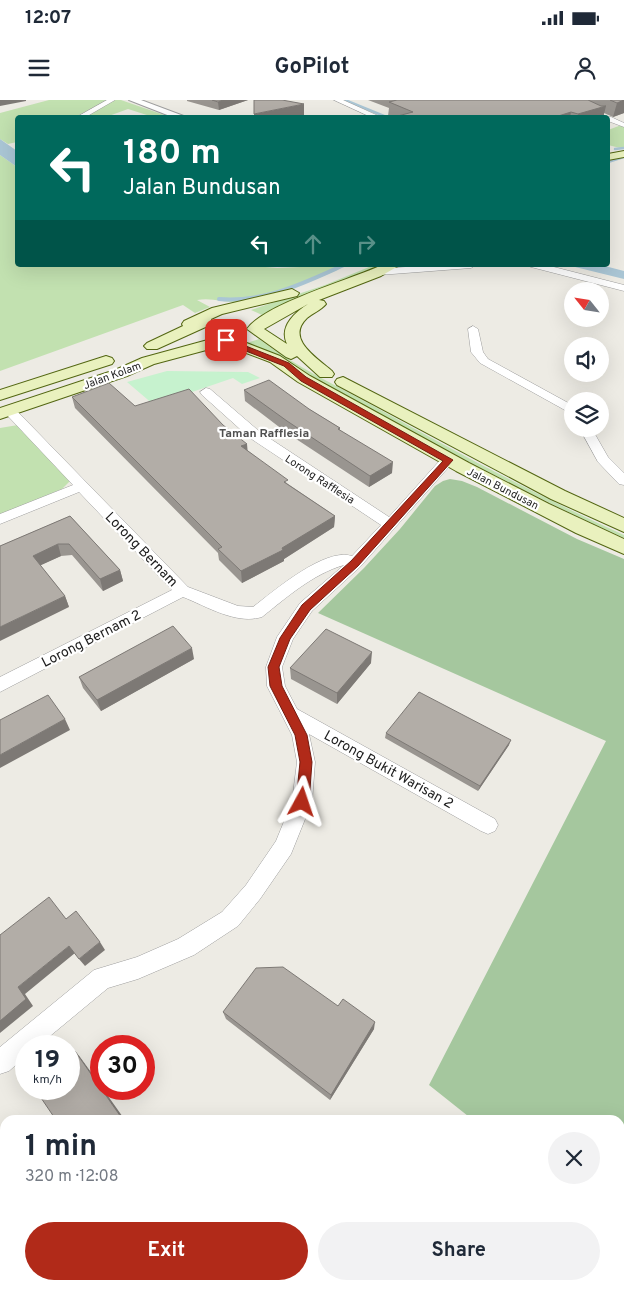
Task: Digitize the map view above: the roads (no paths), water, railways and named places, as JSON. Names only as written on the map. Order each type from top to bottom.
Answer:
[{"type":"main road","points":[[610,155],[624,153]]},
{"type":"main road","name":"Jalan Kolam","points":[[0,395],[162,343],[216,317],[230,315],[278,300],[360,267]]},
{"type":"main road","points":[[254,329],[284,310],[342,286],[354,283],[388,267]]},
{"type":"main road","points":[[326,374],[291,341],[292,329],[295,320],[310,308],[336,296],[354,283]]},
{"type":"main road","name":"Jalan Kolam","points":[[142,349],[217,311],[292,293]]},
{"type":"main road","name":"Jalan Bundusan","points":[[230,315],[249,319],[254,329],[281,349],[326,374],[558,496],[624,526]]},
{"type":"main road","name":"Jalan Bundusan","points":[[205,322],[202,329],[207,336],[226,340],[281,362],[304,379],[448,460],[560,518],[624,547]]},
{"type":"main road","name":"Jalan Kolam","points":[[5,413],[121,373],[148,361],[226,340],[241,338],[254,329]]},
{"type":"main road","points":[[121,373],[173,358],[217,355],[260,363],[304,379]]},
{"type":"street","points":[[84,115],[112,100]]},
{"type":"street","points":[[133,100],[176,115]]},
{"type":"street","points":[[337,100],[373,115]]},
{"type":"street","points":[[379,272],[445,267]]},
{"type":"street","points":[[542,267],[624,288]]},
{"type":"street","points":[[473,329],[477,352],[484,361],[552,396],[564,404]]},
{"type":"street","name":"Lorong Rafflesia","points":[[206,392],[255,435],[391,525]]},
{"type":"street","name":"Lorong Bernam","points":[[5,413],[82,486],[182,591],[237,612],[256,613],[295,583],[328,564],[345,559],[355,563]]},
{"type":"street","points":[[591,437],[603,459],[624,481]]},
{"type":"street","points":[[0,1062],[102,978],[138,968],[186,947],[230,919],[253,892],[284,847],[302,802],[306,762],[301,735],[276,686],[274,667],[285,638],[306,608],[355,563],[448,460]]},
{"type":"street","points":[[0,519],[82,486]]},
{"type":"street","name":"Lorong Bernam 2","points":[[0,685],[182,591]]},
{"type":"street","name":"Lorong Bukit Warisan 2","points":[[289,713],[488,824]]},
{"type":"water","points":[[0,139],[15,150],[15,166],[0,155]]},
{"type":"water","points":[[575,267],[609,267],[624,271],[624,279]]},
{"type":"waterway","points":[[345,100],[382,115]]},
{"type":"waterway","points":[[615,149],[624,148]]},
{"type":"waterway","points":[[610,161],[624,157]]},
{"type":"waterway","points":[[219,299],[252,298],[268,295],[299,285],[340,267]]},
{"type":"district","name":"Taman Rafflesia","points":[[264,433]]}]
